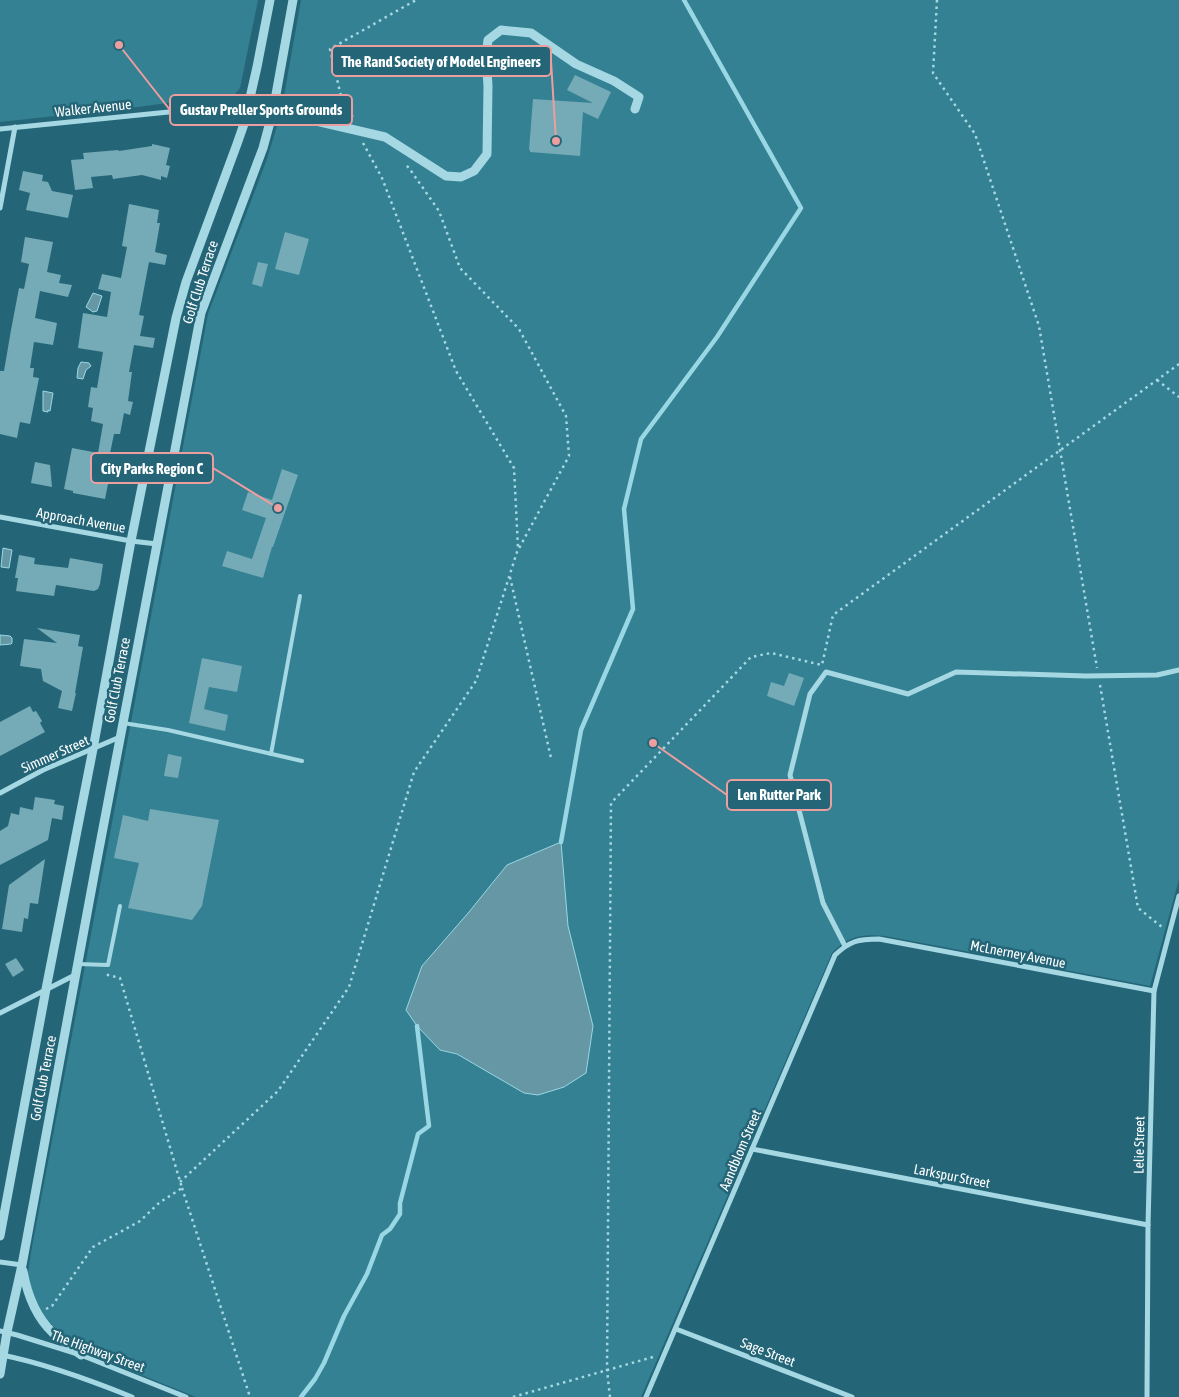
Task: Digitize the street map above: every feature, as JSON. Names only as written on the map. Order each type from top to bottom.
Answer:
[{"type":"street","name":"Golf Club Terrace","points":[[0,1236],[131,541],[176,318],[186,282],[238,144],[270,0]]},
{"type":"street","name":"Golf Club Terrace","points":[[0,1374],[4,1332],[22,1265],[201,313],[263,148],[273,112],[293,0]]},
{"type":"street","points":[[248,104],[273,112],[385,137],[446,176],[462,177],[474,171],[487,154],[488,86],[486,56],[488,40],[501,30],[531,33],[576,64],[614,81],[638,97],[636,109]]},
{"type":"street","name":"Walker Avenue","points":[[0,129],[248,104]]},
{"type":"street","points":[[0,208],[15,127]]},
{"type":"street","name":"Approach Avenue","points":[[0,517],[131,541],[158,544]]},
{"type":"street","points":[[845,946],[823,903],[790,775],[810,694],[826,672],[908,694],[956,672],[1158,675],[1179,670]]},
{"type":"street","name":"Simmer Street","points":[[0,793],[43,770],[120,737]]},
{"type":"street","name":"Lelie Street","points":[[1146,1397],[1154,990],[1179,896]]},
{"type":"street","name":"McLnerney Avenue","points":[[845,946],[856,941],[879,940],[1154,990]]},
{"type":"street","name":"Aandblom Street","points":[[646,1397],[835,956],[845,946]]},
{"type":"street","points":[[0,1013],[76,975]]},
{"type":"street","name":"Larkspur Street","points":[[752,1149],[1148,1225]]},
{"type":"street","points":[[0,1262],[22,1265],[27,1290],[38,1314],[52,1332],[81,1355]]},
{"type":"street","name":"Sage Street","points":[[676,1329],[852,1397]]},
{"type":"street","name":"The Highway Street","points":[[4,1332],[81,1355],[186,1397]]},
{"type":"street","points":[[2,1355],[65,1371],[132,1397]]},
{"type":"lane","points":[[271,754],[300,596]]},
{"type":"lane","points":[[123,722],[168,730],[302,761]]},
{"type":"lane","points":[[78,964],[108,965],[120,906]]},
{"type":"path","points":[[349,118],[344,109],[330,49],[416,0]]},
{"type":"path","points":[[937,0],[933,73],[975,134],[1039,326],[1138,908],[1166,930]]},
{"type":"path","points":[[344,109],[358,122]]},
{"type":"path","points":[[363,143],[382,178],[456,371],[514,468],[518,549]]},
{"type":"path","points":[[180,1182],[278,1091],[349,987],[414,772],[476,682],[517,552],[569,456],[566,416],[519,329],[460,268],[439,211],[409,168],[402,162]]},
{"type":"path","points":[[610,1397],[607,1370],[611,803],[751,657],[771,653],[822,665],[833,615],[1179,364]]},
{"type":"path","points":[[1157,380],[1179,397]]},
{"type":"path","points":[[510,576],[551,758]]},
{"type":"path","points":[[102,974],[120,978],[180,1182],[250,1397]]},
{"type":"path","points":[[38,1314],[52,1306],[93,1247],[140,1221],[158,1203],[182,1188]]},
{"type":"path","points":[[513,1397],[664,1354]]},
{"type":"shaded area","points":[[0,0],[258,0],[240,88],[235,94],[0,122]]},
{"type":"shaded area","points":[[301,0],[1179,0],[1179,879],[1150,986],[885,936],[869,935],[856,937],[838,947],[832,953],[641,1397],[196,1397],[82,1351],[45,1317],[36,1302],[29,1281],[28,1273],[32,1247],[208,314],[267,159],[281,113]]},
{"type":"shaded area","points":[[93,293],[102,296],[97,311],[93,312],[86,307]]},
{"type":"shaded area","points":[[81,362],[89,363],[91,366],[86,370],[83,379],[77,378]]},
{"type":"shaded area","points":[[43,391],[53,393],[50,411],[48,410],[48,412],[43,411]]},
{"type":"shaded area","points":[[3,548],[12,550],[9,568],[1,567]]},
{"type":"shaded area","points":[[0,635],[10,636],[12,643],[0,645]]},
{"type":"shaded area","points":[[561,842],[568,926],[593,1026],[586,1073],[564,1087],[538,1095],[524,1093],[457,1054],[440,1050],[417,1026],[406,1010],[422,966],[507,865]]},
{"type":"building","points":[[575,75],[611,92],[598,119],[583,112],[580,156],[530,152],[533,99],[593,103],[567,90]]},
{"type":"building","points":[[152,144],[170,148],[166,165],[170,166],[167,178],[161,176],[161,180],[142,175],[113,179],[112,175],[91,177],[93,188],[75,190],[71,160],[84,159],[83,153],[119,151],[152,146]]},
{"type":"building","points":[[23,171],[43,175],[42,181],[48,182],[52,191],[73,195],[68,218],[26,210],[30,193],[19,190]]},
{"type":"building","points":[[129,204],[159,210],[157,223],[160,223],[155,252],[167,255],[165,265],[149,262],[139,315],[144,316],[140,336],[155,338],[153,348],[134,345],[129,372],[132,372],[128,401],[133,402],[130,415],[124,413],[120,434],[114,434],[107,468],[111,469],[105,499],[73,493],[73,491],[64,489],[72,448],[98,453],[103,424],[91,421],[93,408],[88,407],[91,387],[97,388],[103,352],[78,348],[83,313],[107,317],[111,292],[98,289],[102,274],[121,278],[127,247],[122,246]]},
{"type":"building","points":[[285,232],[309,239],[299,275],[275,269]]},
{"type":"building","points":[[25,237],[53,242],[47,272],[61,275],[59,283],[72,285],[68,297],[40,291],[35,318],[57,323],[53,345],[34,342],[30,368],[34,368],[33,377],[39,378],[30,424],[20,422],[17,438],[0,434],[0,371],[4,371],[19,288],[24,289],[29,264],[21,262]]},
{"type":"building","points":[[258,262],[268,264],[262,287],[252,284]]},
{"type":"building","points":[[35,462],[50,465],[52,487],[31,483]]},
{"type":"building","points":[[282,469],[298,475],[263,578],[222,566],[227,551],[252,559],[266,518],[242,510],[248,492],[272,500]]},
{"type":"building","points":[[19,555],[35,558],[34,564],[68,568],[70,558],[103,564],[100,584],[98,589],[94,591],[56,585],[54,596],[16,591],[18,578],[15,578]]},
{"type":"building","points":[[37,628],[80,635],[78,646],[83,647],[72,711],[58,708],[62,691],[43,681],[41,669],[20,666],[24,639],[57,643]]},
{"type":"building","points":[[202,658],[242,666],[237,692],[209,687],[204,709],[228,715],[225,731],[189,723]]},
{"type":"building","points":[[789,673],[804,678],[794,706],[767,696],[771,682],[784,686]]},
{"type":"building","points":[[30,706],[33,712],[36,711],[42,721],[40,723],[45,732],[0,756],[0,722]]},
{"type":"building","points":[[168,754],[182,757],[178,778],[164,776]]},
{"type":"building","points":[[35,797],[55,800],[54,804],[64,806],[62,820],[52,818],[48,840],[0,865],[0,831],[8,826],[11,813],[19,815],[20,807],[33,810]]},
{"type":"building","points":[[150,809],[219,820],[202,906],[192,920],[128,908],[139,863],[114,858],[123,815],[148,821]]},
{"type":"building","points":[[45,859],[38,904],[30,903],[28,919],[24,918],[22,932],[2,929],[9,885]]},
{"type":"building","points":[[16,958],[24,970],[13,977],[5,964]]},
{"type":"waterway","points":[[561,842],[581,730],[633,609],[624,509],[641,439],[717,337],[801,208],[684,0]]},
{"type":"waterway","points":[[301,1397],[315,1379],[324,1363],[344,1316],[367,1274],[382,1235],[390,1229],[400,1214],[400,1203],[418,1134],[429,1126],[417,1026]]},
{"type":"place","name":"Gustav Preller Sports Grounds","points":[[119,45]]},
{"type":"place","name":"The Rand Society of Model Engineers","points":[[556,141]]},
{"type":"place","name":"City Parks Region C","points":[[278,508]]},
{"type":"place","name":"Len Rutter Park","points":[[653,743]]}]
